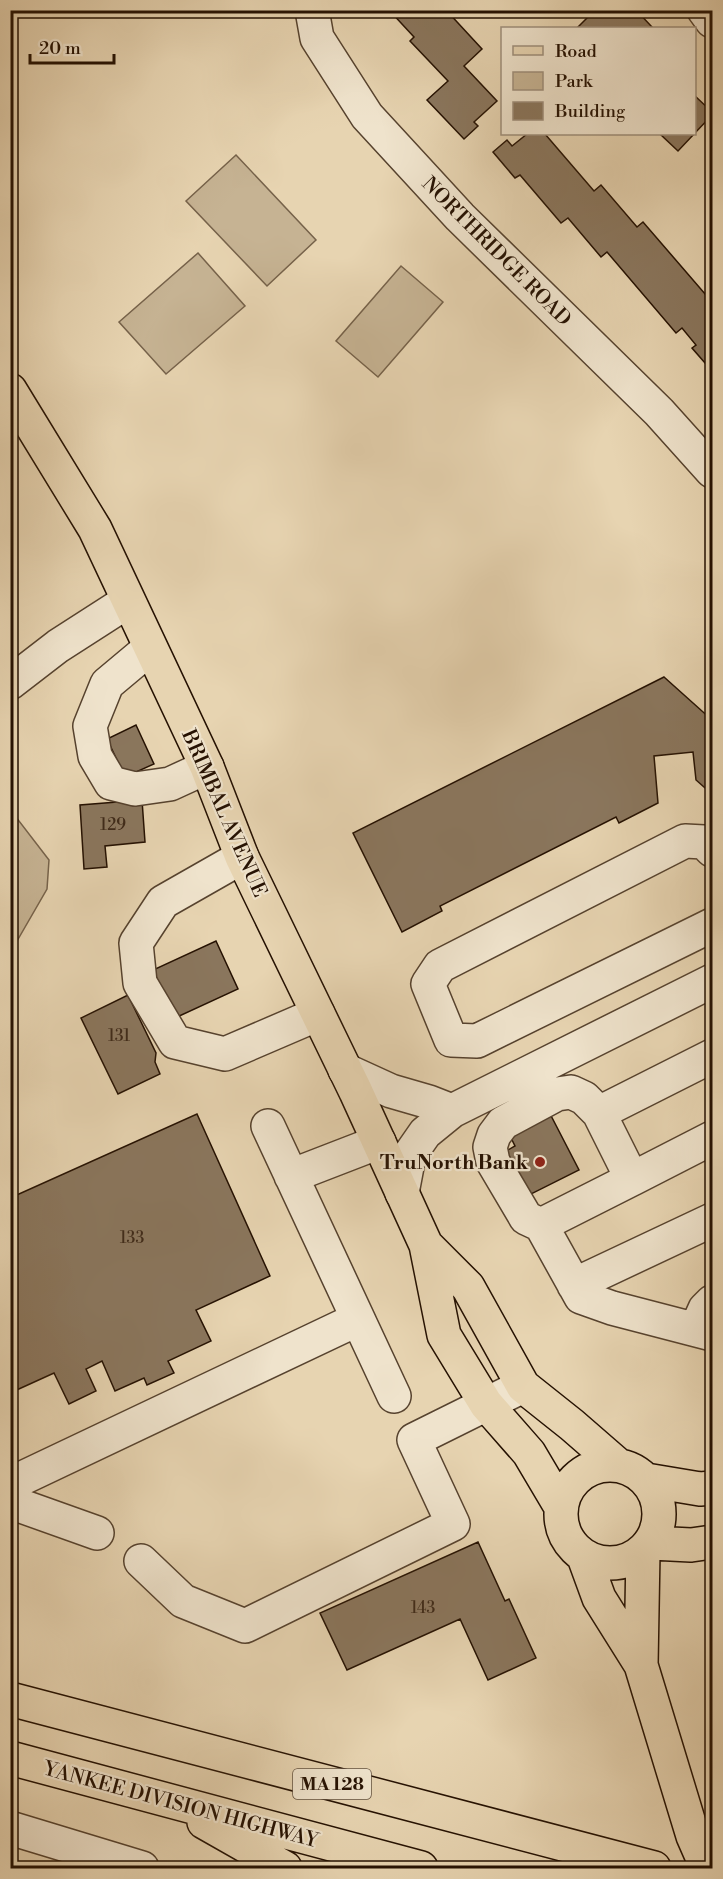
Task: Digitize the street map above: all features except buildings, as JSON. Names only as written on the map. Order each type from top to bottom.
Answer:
[{"type":"main road","name":"BRIMBAL AVENUE","points":[[10,390],[95,529],[207,767],[242,857],[426,1245]]},
{"type":"main road","points":[[426,1245],[468,1287],[524,1386],[632,1472],[656,1494],[660,1510],[658,1527],[647,1548],[641,1665]]},
{"type":"main road","points":[[426,1245],[444,1335],[486,1404],[529,1453],[561,1507]]},
{"type":"main road","points":[[712,1488],[700,1489],[603,1465],[588,1470],[575,1479],[566,1492],[561,1507],[561,1521],[565,1535],[573,1547],[584,1557],[599,1563],[614,1564],[629,1560],[647,1548],[712,1542]]},
{"type":"main road","points":[[584,1557],[599,1598],[641,1665],[693,1836],[707,1869]]},
{"type":"main road","points":[[10,1677],[431,1810]]},
{"type":"main road","name":"MA 128","points":[[10,1700],[654,1869]]},
{"type":"main road","name":"YANKEE DIVISION HIGHWAY","points":[[10,1758],[421,1869]]},
{"type":"main road","points":[[163,1799],[285,1869]]},
{"type":"street","name":"NORTHRIDGE ROAD","points":[[312,10],[317,38],[367,116],[460,217],[659,412],[712,471]]},
{"type":"street","points":[[704,10],[712,21]]},
{"type":"street","points":[[10,683],[58,646],[128,601]]},
{"type":"street","points":[[150,648],[107,684],[90,726],[95,756],[111,783],[135,789],[170,784],[207,767]]},
{"type":"street","points":[[712,850],[704,842],[686,841],[440,966],[428,984],[451,1041],[477,1041],[712,925]]},
{"type":"street","points":[[242,857],[163,902],[136,943],[140,983],[175,1042],[225,1054],[318,1014]]},
{"type":"street","points":[[402,1193],[409,1156],[425,1133],[452,1111],[712,981]]},
{"type":"street","points":[[599,1113],[712,1056]]},
{"type":"street","points":[[345,1070],[390,1091],[452,1111]]},
{"type":"street","points":[[632,1179],[599,1113],[584,1098],[571,1092],[557,1094],[503,1123],[494,1134],[490,1147],[493,1162],[526,1218],[541,1225],[581,1297],[612,1308],[707,1322]]},
{"type":"street","points":[[268,1126],[394,1396]]},
{"type":"street","points":[[541,1225],[712,1138]]},
{"type":"street","points":[[291,1176],[379,1142]]},
{"type":"street","points":[[574,1285],[712,1220]]},
{"type":"street","points":[[10,1484],[358,1319]]},
{"type":"street","points":[[141,1562],[183,1601],[245,1626],[453,1524],[414,1440],[524,1386]]},
{"type":"street","points":[[10,1502],[97,1533]]},
{"type":"street","points":[[10,1828],[142,1869]]},
{"type":"green space","points":[[236,155],[316,240],[267,286],[186,201]]},
{"type":"green space","points":[[198,253],[245,306],[166,374],[119,322]]},
{"type":"green space","points":[[401,266],[443,302],[378,377],[336,341]]},
{"type":"green space","points":[[11,815],[16,817],[49,860],[47,889],[13,948],[11,957]]},
{"type":"place","name":"TruNorth Bank","points":[[540,1162]]}]
